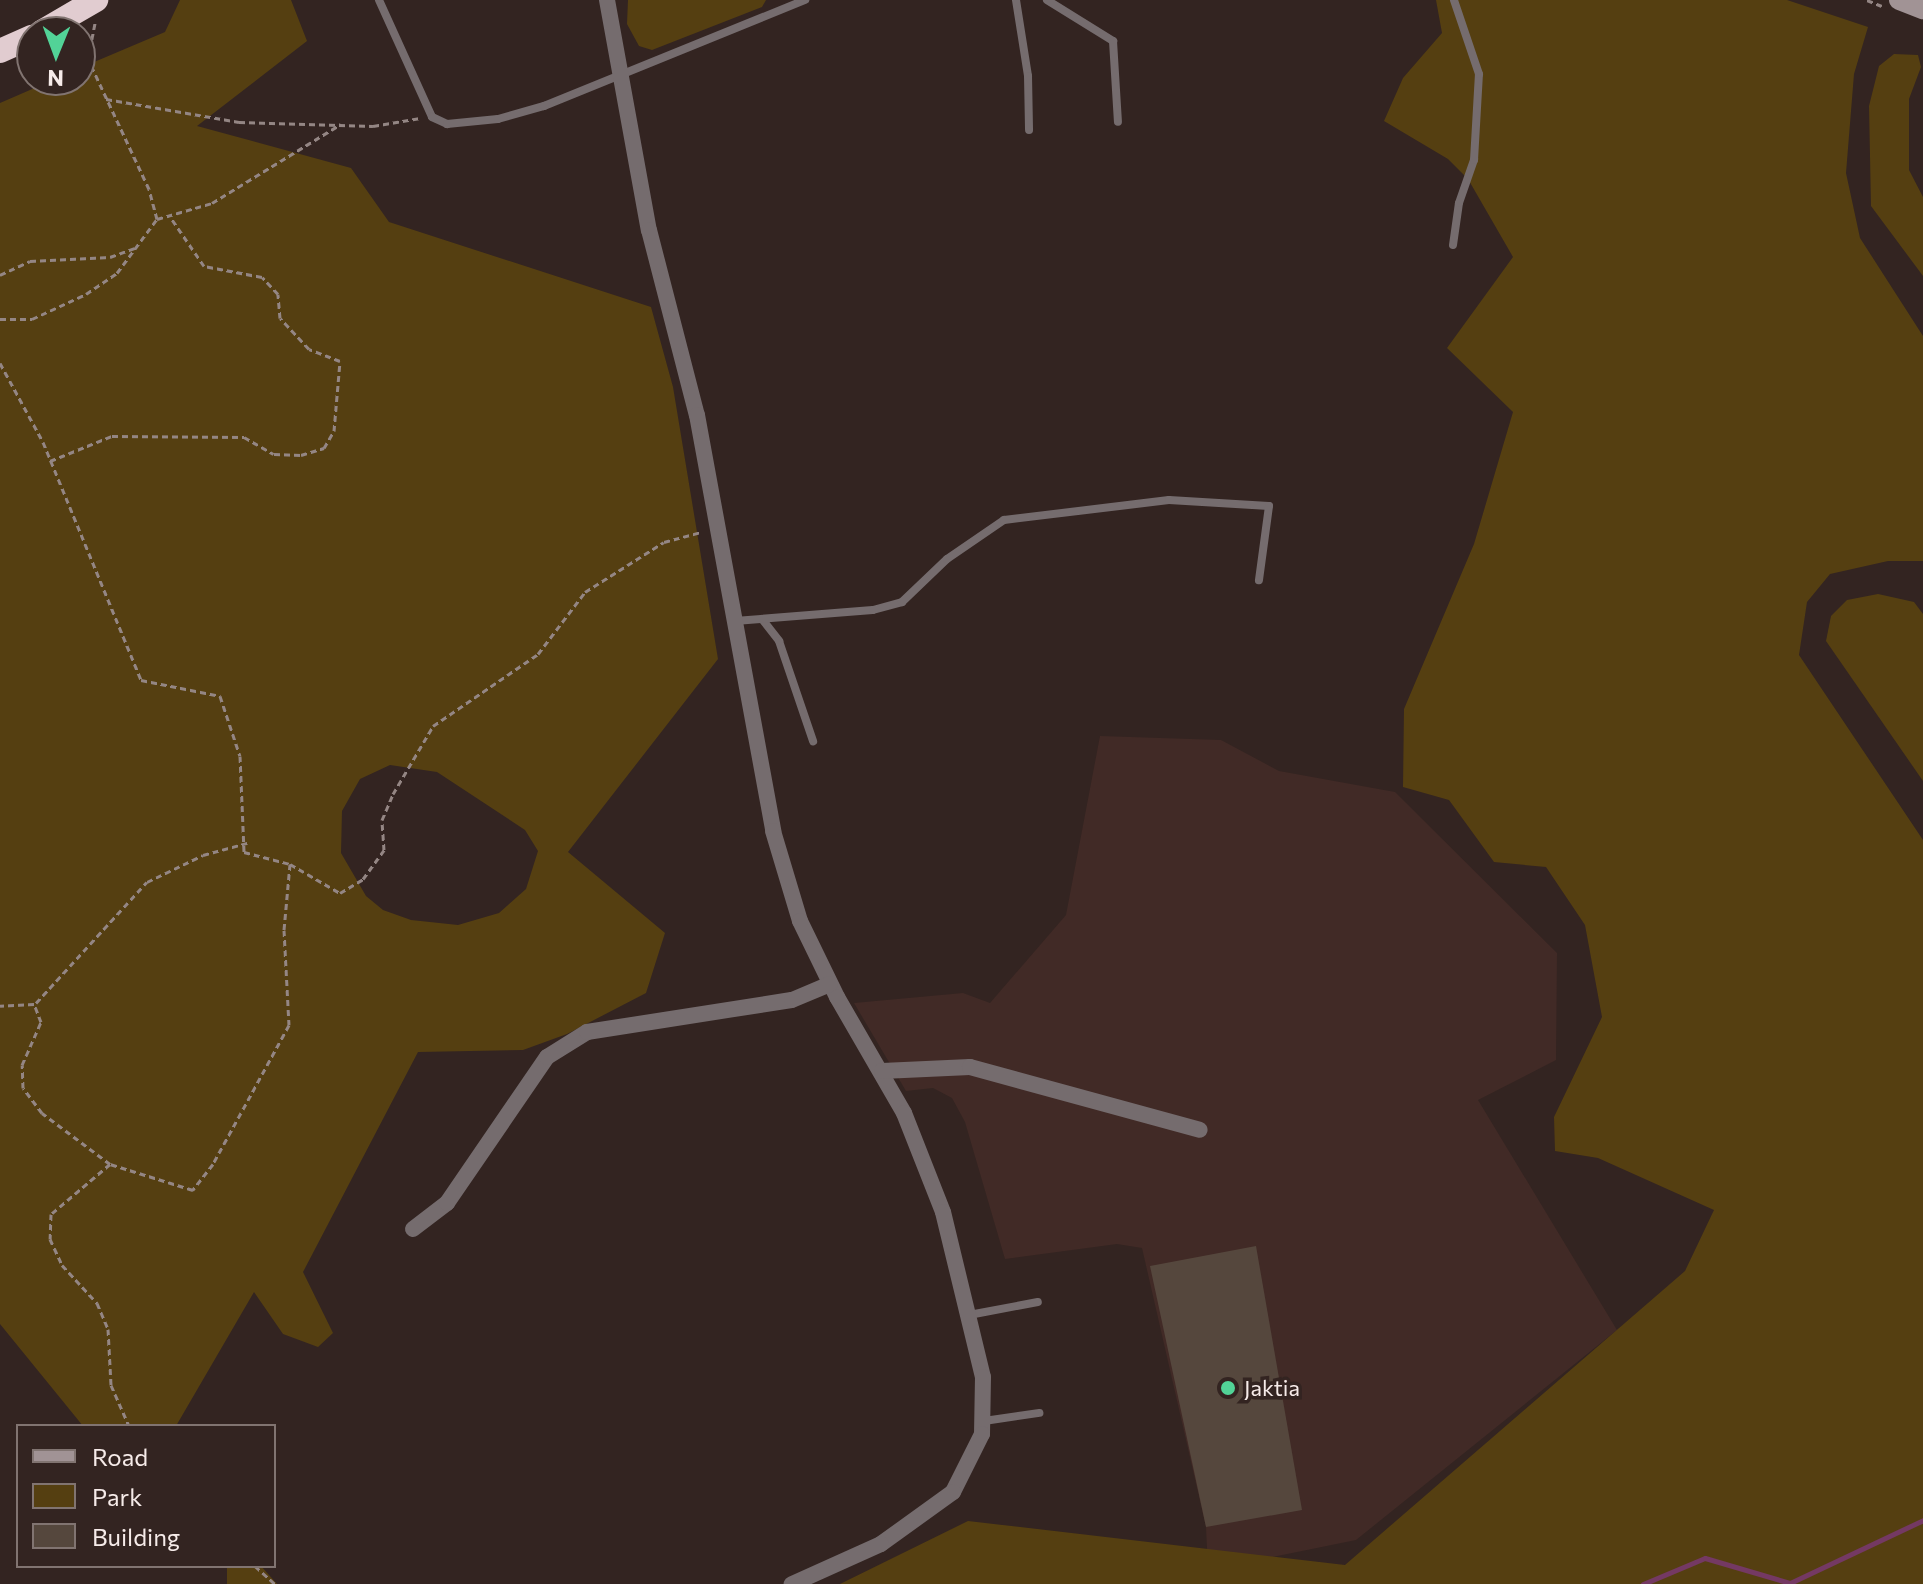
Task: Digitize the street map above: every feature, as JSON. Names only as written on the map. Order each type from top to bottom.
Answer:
[{"type":"highway","points":[[76,16],[96,7]]},
{"type":"street","points":[[607,0],[618,80],[649,230],[697,415],[773,831],[800,921],[830,984],[882,1071],[943,1212],[983,1377],[984,1421],[970,1467],[953,1492],[924,1518],[792,1584]]},
{"type":"street","points":[[1899,0],[1923,9]]},
{"type":"street","points":[[413,1229],[447,1203],[547,1057],[587,1032],[792,1000],[830,984]]},
{"type":"street","points":[[882,1071],[970,1067],[1200,1130]]},
{"type":"lane","points":[[379,0],[432,117],[447,124],[498,119],[618,80],[805,0]]},
{"type":"lane","points":[[1016,0],[1028,76],[1029,130]]},
{"type":"lane","points":[[1047,0],[1113,41],[1118,122]]},
{"type":"lane","points":[[1453,245],[1459,203],[1474,160],[1479,74],[1454,0]]},
{"type":"lane","points":[[734,621],[873,610],[902,602],[947,559],[1004,520],[1169,500],[1269,506],[1259,580]]},
{"type":"lane","points":[[762,619],[779,641],[813,741]]},
{"type":"lane","points":[[969,1315],[1038,1302]]},
{"type":"lane","points":[[984,1421],[1039,1413]]},
{"type":"path","points":[[96,7],[88,59],[104,99],[149,189],[157,219]]},
{"type":"path","points":[[104,99],[239,122],[373,126],[432,117]]},
{"type":"path","points":[[0,319],[32,319],[86,294],[117,273],[140,246],[157,219],[212,203],[341,124]]},
{"type":"path","points":[[50,461],[112,436],[244,437],[274,454],[301,455],[324,448],[334,431],[340,361],[309,349],[280,318],[278,294],[262,277],[204,266],[169,215]]},
{"type":"path","points":[[0,275],[30,261],[110,257],[140,246]]},
{"type":"path","points":[[0,363],[50,461],[141,680],[220,696],[240,756],[247,843],[244,852],[290,864],[340,893],[363,879],[384,850],[382,820],[393,794],[433,726],[538,654],[585,592],[664,542],[718,526]]},
{"type":"path","points":[[0,1006],[34,1004],[147,882],[203,855],[247,843]]},
{"type":"path","points":[[34,1004],[41,1022],[22,1065],[23,1088],[42,1113],[110,1164],[193,1190],[213,1164],[289,1025],[284,930],[290,864]]},
{"type":"path","points":[[110,1164],[51,1214],[50,1239],[62,1265],[97,1303],[108,1329],[111,1385],[128,1424]]},
{"type":"path","points":[[257,1568],[275,1584]]},
{"type":"shaded area","points":[[1100,736],[1221,740],[1279,771],[1395,792],[1557,953],[1556,1060],[1478,1100],[1617,1330],[1356,1540],[1208,1570],[1206,1527],[1142,1248],[1117,1244],[1005,1259],[965,1122],[952,1098],[933,1088],[906,1091],[854,1003],[963,993],[990,1003],[1066,915]]},
{"type":"green space","points":[[180,0],[291,0],[307,41],[197,126],[351,168],[389,222],[651,307],[673,387],[718,659],[568,852],[665,933],[646,993],[567,1034],[523,1050],[418,1052],[303,1272],[333,1333],[318,1347],[283,1334],[254,1292],[177,1424],[81,1424],[0,1324],[0,103],[16,96],[96,96],[96,61],[165,32]],"holes":[[[390,765],[437,772],[525,830],[538,851],[526,889],[499,913],[458,925],[411,920],[383,910],[366,896],[341,853],[342,811],[360,779]]]},
{"type":"green space","points":[[628,0],[766,0],[762,7],[652,50],[639,46],[627,24]]},
{"type":"green space","points":[[1436,0],[1787,0],[1868,27],[1854,74],[1846,173],[1860,238],[1923,336],[1923,561],[1888,561],[1830,574],[1807,602],[1799,655],[1923,840],[1923,1584],[840,1584],[968,1521],[1345,1565],[1685,1271],[1714,1210],[1598,1158],[1555,1151],[1554,1117],[1602,1017],[1585,925],[1546,867],[1494,862],[1449,800],[1403,787],[1404,709],[1474,544],[1513,412],[1447,348],[1513,257],[1468,179],[1448,159],[1384,121],[1403,78],[1442,33]]},
{"type":"green space","points":[[1894,54],[1918,55],[1921,67],[1909,99],[1909,170],[1923,197],[1923,276],[1871,206],[1869,106],[1879,66]]},
{"type":"green space","points":[[1878,594],[1914,602],[1923,614],[1923,781],[1826,641],[1831,616],[1847,600]]},
{"type":"green space","points":[[227,1568],[263,1568],[277,1584],[227,1584]]},
{"type":"building","name":"Jaktia","points":[[1256,1246],[1302,1510],[1206,1527],[1150,1266]]},
{"type":"waterway","points":[[1643,1584],[1705,1558],[1790,1583],[1923,1520]]},
{"type":"place","name":"Jaktia","points":[[1228,1388]]}]
